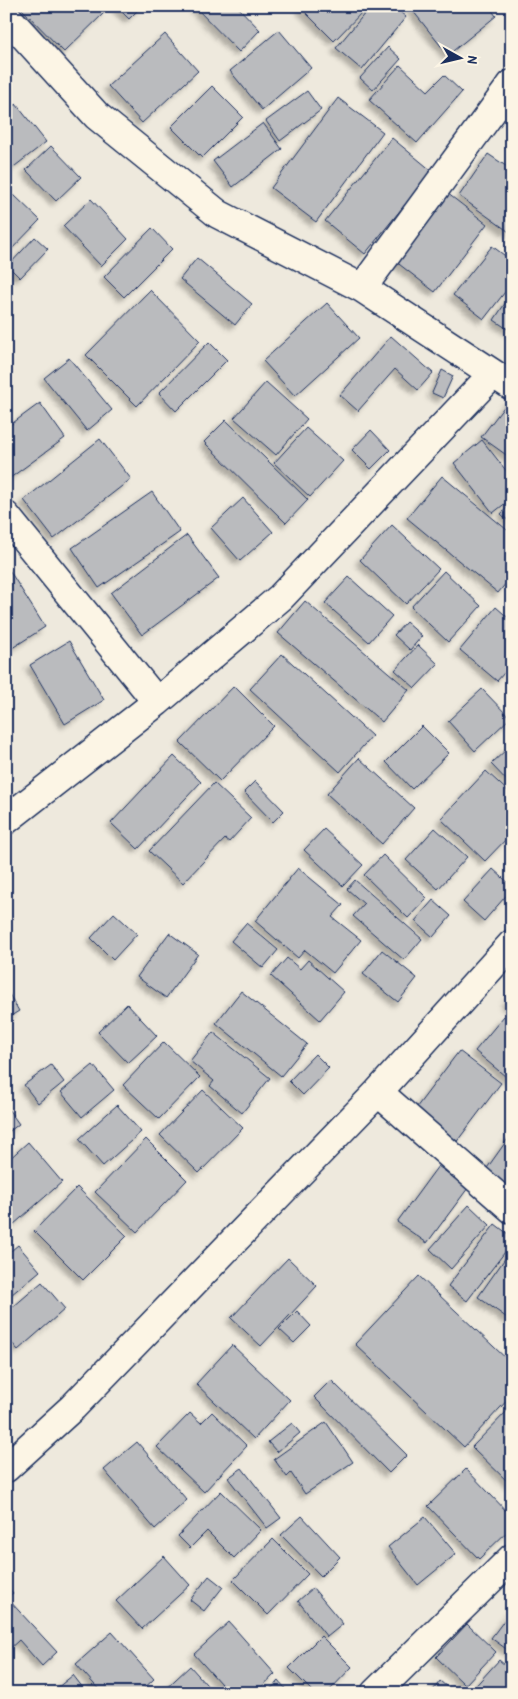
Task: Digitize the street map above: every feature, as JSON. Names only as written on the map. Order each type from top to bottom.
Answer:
[{"type":"street","points":[[6,16],[97,116],[218,214],[362,288],[502,380],[281,597],[157,702],[6,820]]},
{"type":"street","points":[[362,288],[512,84]]},
{"type":"street","points":[[6,516],[157,702]]},
{"type":"street","points":[[6,1468],[72,1407],[378,1092],[512,944]]},
{"type":"street","points":[[378,1092],[512,1209]]},
{"type":"street","points":[[375,1693],[512,1558]]},
{"type":"building","points":[[19,6],[100,6],[105,12],[64,52]]},
{"type":"building","points":[[116,6],[142,6],[129,19]]},
{"type":"building","points":[[194,6],[237,6],[260,30],[239,52]]},
{"type":"building","points":[[299,6],[368,6],[334,41]]},
{"type":"building","points":[[371,6],[393,6],[406,17],[362,70],[336,48]]},
{"type":"building","points":[[409,6],[489,6],[496,16],[448,55]]},
{"type":"building","points":[[279,30],[311,68],[262,110],[230,71]]},
{"type":"building","points":[[165,34],[198,71],[142,123],[108,86]]},
{"type":"building","points":[[388,47],[401,59],[373,90],[360,78]]},
{"type":"building","points":[[400,65],[428,91],[444,75],[462,92],[417,143],[369,100]]},
{"type":"building","points":[[212,86],[243,117],[202,158],[171,127]]},
{"type":"building","points":[[307,91],[321,110],[280,141],[266,121]]},
{"type":"building","points":[[338,98],[383,132],[316,222],[271,188]]},
{"type":"building","points":[[16,104],[46,142],[6,173],[6,112]]},
{"type":"building","points":[[263,123],[282,149],[233,187],[213,161]]},
{"type":"building","points":[[392,138],[432,171],[365,254],[325,221]]},
{"type":"building","points":[[51,146],[81,177],[56,201],[26,170]]},
{"type":"building","points":[[488,154],[512,170],[512,234],[459,196]]},
{"type":"building","points":[[447,193],[487,224],[435,292],[395,261]]},
{"type":"building","points":[[14,195],[40,220],[6,255],[6,203]]},
{"type":"building","points":[[91,199],[128,239],[101,266],[63,226]]},
{"type":"building","points":[[152,228],[172,249],[124,297],[104,277]]},
{"type":"building","points":[[35,237],[48,249],[20,278],[8,266]]},
{"type":"building","points":[[492,246],[512,261],[512,283],[484,319],[453,295]]},
{"type":"building","points":[[197,258],[252,304],[235,325],[180,279]]},
{"type":"building","points":[[150,290],[200,341],[137,406],[86,355]]},
{"type":"building","points":[[512,293],[512,332],[494,320]]},
{"type":"building","points":[[327,303],[359,338],[295,396],[263,361]]},
{"type":"building","points":[[391,336],[433,373],[418,390],[395,369],[358,411],[340,395]]},
{"type":"building","points":[[209,342],[227,360],[176,411],[159,393]]},
{"type":"building","points":[[69,358],[112,410],[87,431],[44,378]]},
{"type":"building","points":[[442,370],[453,376],[443,398],[432,393]]},
{"type":"building","points":[[266,382],[307,419],[276,455],[234,418]]},
{"type":"building","points":[[510,399],[512,401],[512,459],[481,437]]},
{"type":"building","points":[[40,403],[65,438],[6,481],[6,428]]},
{"type":"building","points":[[226,420],[308,500],[286,523],[204,442]]},
{"type":"building","points":[[306,428],[343,461],[310,497],[274,463]]},
{"type":"building","points":[[371,430],[390,450],[371,469],[352,450]]},
{"type":"building","points":[[100,439],[131,479],[54,539],[24,500]]},
{"type":"building","points":[[482,440],[512,478],[512,498],[493,513],[454,463]]},
{"type":"building","points":[[442,476],[512,534],[512,576],[498,593],[407,518]]},
{"type":"building","points":[[152,492],[180,532],[99,588],[72,548]]},
{"type":"building","points":[[243,498],[273,532],[240,561],[211,528]]},
{"type":"building","points":[[512,502],[512,524],[501,514]]},
{"type":"building","points":[[392,525],[439,569],[406,604],[360,560]]},
{"type":"building","points":[[187,535],[219,578],[142,635],[111,593]]},
{"type":"building","points":[[6,565],[45,627],[6,652]]},
{"type":"building","points":[[444,571],[481,606],[448,642],[411,607]]},
{"type":"building","points":[[349,577],[392,616],[369,642],[325,603]]},
{"type":"building","points":[[305,601],[409,690],[382,722],[278,633]]},
{"type":"building","points":[[496,607],[512,621],[512,664],[497,681],[460,650]]},
{"type":"building","points":[[406,622],[422,636],[410,650],[394,635]]},
{"type":"building","points":[[69,641],[104,700],[65,724],[30,665]]},
{"type":"building","points":[[418,645],[438,664],[415,688],[395,670]]},
{"type":"building","points":[[282,654],[372,736],[340,772],[250,689]]},
{"type":"building","points":[[234,686],[274,726],[220,781],[180,742]]},
{"type":"building","points":[[482,689],[510,718],[475,751],[448,721]]},
{"type":"building","points":[[422,726],[449,753],[412,789],[386,762]]},
{"type":"building","points":[[509,747],[512,750],[512,786],[491,764]]},
{"type":"building","points":[[174,756],[201,782],[138,849],[111,823]]},
{"type":"building","points":[[359,758],[414,808],[382,844],[327,794]]},
{"type":"building","points":[[486,771],[512,795],[512,833],[485,861],[441,819]]},
{"type":"building","points":[[255,781],[284,811],[273,822],[244,792]]},
{"type":"building","points":[[214,783],[251,818],[229,842],[225,839],[183,883],[149,851]]},
{"type":"building","points":[[435,828],[467,857],[438,889],[406,860]]},
{"type":"building","points":[[324,829],[363,865],[343,886],[304,850]]},
{"type":"building","points":[[383,855],[427,898],[408,918],[364,875]]},
{"type":"building","points":[[298,868],[343,905],[332,917],[361,940],[333,973],[305,950],[298,958],[255,921]]},
{"type":"building","points":[[493,869],[512,886],[512,889],[484,921],[463,902]]},
{"type":"building","points":[[355,880],[422,939],[404,960],[353,916],[364,904],[347,889]]},
{"type":"building","points":[[433,900],[451,916],[433,937],[415,921]]},
{"type":"building","points":[[114,913],[137,934],[113,960],[91,938]]},
{"type":"building","points":[[246,923],[278,950],[263,968],[231,941]]},
{"type":"building","points":[[169,933],[198,954],[166,998],[137,977]]},
{"type":"building","points":[[382,950],[417,978],[398,1002],[363,974]]},
{"type":"building","points":[[287,958],[300,969],[308,960],[344,992],[320,1020],[271,976]]},
{"type":"building","points":[[6,989],[19,1011],[6,1019]]},
{"type":"building","points":[[241,991],[307,1044],[281,1076],[216,1023]]},
{"type":"building","points":[[512,994],[512,1008],[505,1003]]},
{"type":"building","points":[[127,1004],[157,1036],[128,1063],[98,1032]]},
{"type":"building","points":[[504,1016],[512,1023],[511,1081],[475,1051]]},
{"type":"building","points":[[213,1032],[270,1078],[242,1113],[210,1086],[214,1081],[190,1061]]},
{"type":"building","points":[[164,1042],[200,1077],[159,1119],[123,1085]]},
{"type":"building","points":[[459,1051],[501,1083],[455,1144],[413,1112]]},
{"type":"building","points":[[315,1054],[329,1068],[303,1095],[289,1081]]},
{"type":"building","points":[[51,1065],[64,1082],[38,1103],[24,1085]]},
{"type":"building","points":[[93,1065],[114,1090],[82,1117],[61,1092]]},
{"type":"building","points":[[203,1090],[243,1128],[199,1173],[160,1135]]},
{"type":"building","points":[[117,1105],[141,1132],[103,1166],[79,1139]]},
{"type":"building","points":[[6,1106],[19,1124],[6,1134]]},
{"type":"building","points":[[512,1133],[512,1190],[485,1171]]},
{"type":"building","points":[[146,1139],[187,1180],[137,1232],[95,1192]]},
{"type":"building","points":[[28,1142],[62,1182],[13,1225],[6,1218],[6,1162]]},
{"type":"building","points":[[438,1166],[468,1188],[427,1243],[397,1222]]},
{"type":"building","points":[[77,1187],[127,1236],[83,1280],[34,1231]]},
{"type":"building","points":[[469,1205],[490,1225],[451,1269],[430,1249]]},
{"type":"building","points":[[495,1224],[512,1237],[512,1243],[467,1301],[448,1286]]},
{"type":"building","points":[[18,1245],[40,1271],[6,1299],[6,1255]]},
{"type":"building","points":[[511,1250],[512,1317],[510,1320],[478,1297]]},
{"type":"building","points":[[288,1258],[317,1286],[261,1346],[231,1318]]},
{"type":"building","points":[[419,1276],[512,1364],[512,1395],[464,1447],[355,1344]]},
{"type":"building","points":[[42,1282],[65,1309],[18,1350],[6,1336],[6,1313]]},
{"type":"building","points":[[297,1311],[311,1326],[294,1343],[279,1329]]},
{"type":"building","points":[[232,1345],[290,1400],[254,1439],[196,1384]]},
{"type":"building","points":[[331,1380],[407,1455],[389,1473],[314,1397]]},
{"type":"building","points":[[512,1406],[512,1486],[472,1447]]},
{"type":"building","points":[[212,1412],[247,1446],[204,1492],[157,1447],[190,1413],[201,1423]]},
{"type":"building","points":[[326,1422],[353,1462],[305,1494],[291,1473],[287,1477],[274,1459]]},
{"type":"building","points":[[292,1423],[300,1433],[277,1452],[268,1442]]},
{"type":"building","points":[[137,1442],[187,1500],[155,1529],[104,1470]]},
{"type":"building","points":[[242,1468],[281,1518],[267,1528],[228,1478]]},
{"type":"building","points":[[466,1469],[512,1517],[512,1527],[479,1559],[428,1506]]},
{"type":"building","points":[[221,1491],[261,1530],[234,1558],[207,1531],[190,1548],[178,1536]]},
{"type":"building","points":[[302,1516],[340,1557],[321,1576],[281,1535]]},
{"type":"building","points":[[425,1517],[456,1554],[418,1585],[388,1547]]},
{"type":"building","points":[[273,1539],[308,1574],[268,1615],[233,1580]]},
{"type":"building","points":[[164,1556],[190,1585],[142,1629],[116,1601]]},
{"type":"building","points":[[209,1576],[223,1587],[204,1611],[190,1600]]},
{"type":"building","points":[[6,1585],[13,1593],[7,1598],[57,1652],[42,1666],[19,1640],[6,1652]]},
{"type":"building","points":[[313,1588],[343,1624],[327,1637],[298,1601]]},
{"type":"building","points":[[512,1610],[512,1653],[491,1638]]},
{"type":"building","points":[[229,1622],[275,1674],[255,1693],[217,1693],[214,1690],[221,1684],[194,1654]]},
{"type":"building","points":[[467,1624],[496,1652],[465,1685],[436,1657]]},
{"type":"building","points":[[112,1632],[154,1679],[139,1693],[102,1693],[76,1664]]},
{"type":"building","points":[[321,1636],[352,1667],[327,1693],[314,1693],[289,1668]]},
{"type":"building","points":[[499,1660],[512,1671],[512,1693],[473,1693],[471,1691]]},
{"type":"building","points":[[190,1666],[214,1693],[161,1693]]},
{"type":"building","points":[[73,1675],[87,1693],[51,1693]]},
{"type":"building","points":[[279,1681],[289,1693],[266,1693]]},
{"type":"building","points":[[440,1681],[454,1693],[431,1693]]}]
